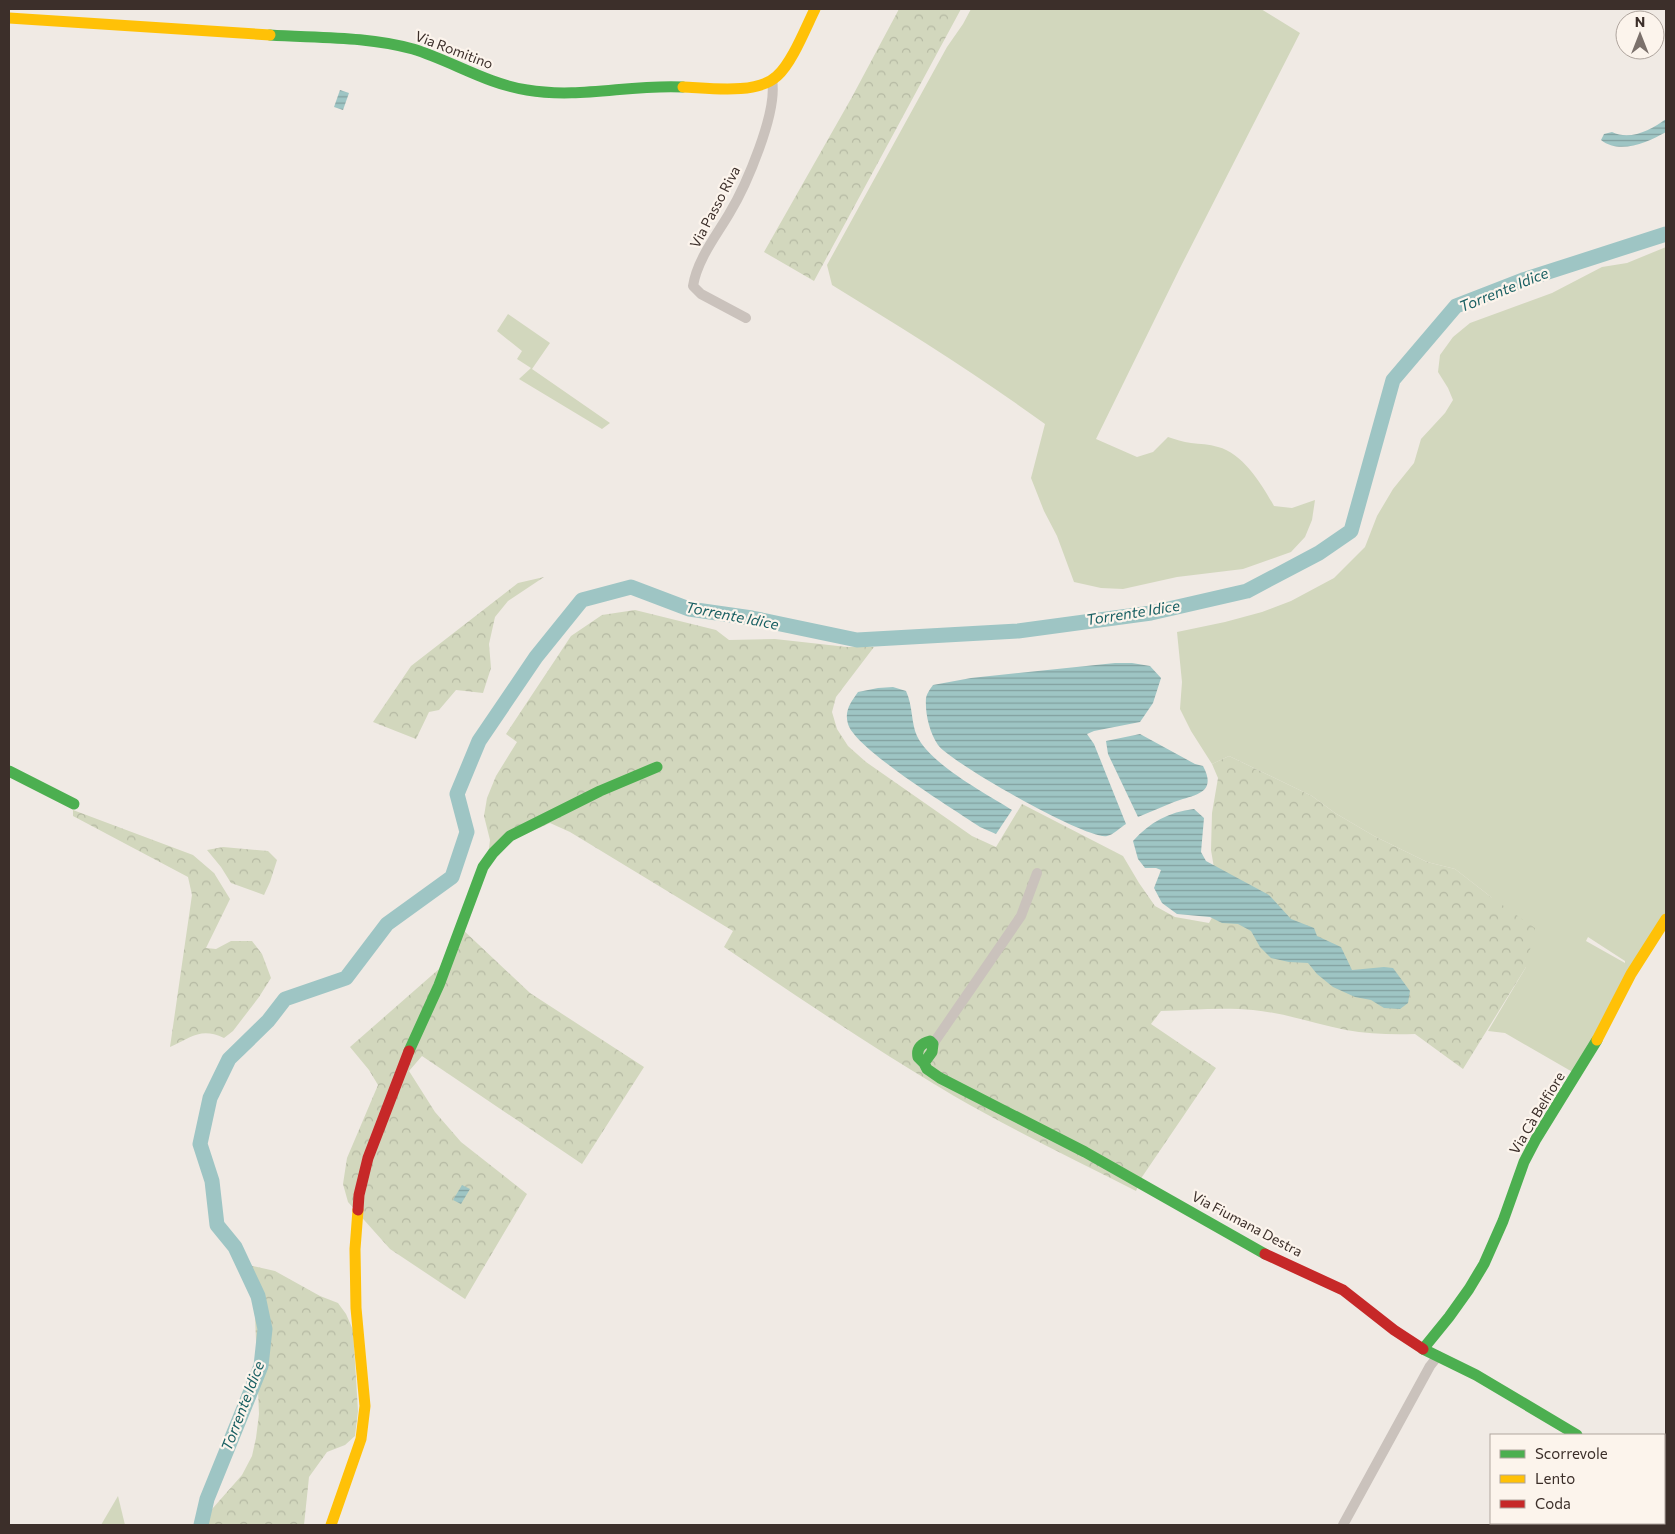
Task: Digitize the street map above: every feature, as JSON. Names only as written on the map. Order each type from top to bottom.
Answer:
[{"type":"street","points":[[772,80],[778,77],[815,9]]},
{"type":"street","name":"Via Romitino","points":[[9,18],[381,42],[419,51],[484,79],[508,87],[530,91],[573,92],[664,86],[735,88],[759,86],[772,80]]},
{"type":"street","name":"Via Passo Riva","points":[[746,318],[701,294],[693,286],[694,276],[707,250],[734,206],[756,158],[772,104],[774,90],[772,80]]},
{"type":"street","points":[[331,1525],[361,1439],[365,1406],[356,1308],[355,1249],[359,1195],[368,1158],[403,1066],[439,985],[483,867],[493,853],[510,836],[600,791],[657,767]]},
{"type":"street","points":[[9,772],[74,804]]},
{"type":"street","name":"Via Fiumana Destra","points":[[1037,873],[1021,916],[933,1044],[932,1053],[924,1063],[927,1069],[959,1089],[1085,1152],[1272,1258],[1335,1286],[1386,1325],[1424,1349],[1476,1375],[1575,1434]]},
{"type":"street","name":"Via Cà Belfiore","points":[[1424,1349],[1459,1303],[1484,1264],[1503,1221],[1524,1162],[1536,1139],[1595,1045],[1631,974],[1666,919]]},
{"type":"street","points":[[1342,1525],[1430,1366],[1438,1356]]},
{"type":"green space","points":[[899,9],[961,9],[814,281],[764,252],[852,97]]},
{"type":"green space","points":[[971,9],[1261,9],[1300,33],[1180,268],[1096,439],[1137,457],[1153,452],[1168,437],[1188,443],[1215,446],[1227,450],[1244,463],[1258,480],[1274,506],[1292,508],[1315,500],[1312,520],[1305,537],[1291,552],[1243,569],[1177,577],[1123,589],[1101,588],[1074,582],[1057,536],[1044,511],[1031,478],[1045,424],[940,352],[832,285],[827,265],[947,47]]},
{"type":"green space","points":[[1666,247],[1666,912],[1644,947],[1576,1074],[1505,1033],[1488,1031],[1526,967],[1491,897],[1455,869],[1427,862],[1374,836],[1335,813],[1312,796],[1229,756],[1212,764],[1191,731],[1180,709],[1182,682],[1177,632],[1262,612],[1291,601],[1334,578],[1365,547],[1377,516],[1393,489],[1414,463],[1421,439],[1445,413],[1453,400],[1438,372],[1440,355],[1453,337],[1470,323],[1552,293],[1602,267],[1627,263]],"holes":[[[1588,937],[1625,961],[1625,963],[1586,941]]]},
{"type":"green space","points":[[508,314],[550,343],[532,369],[610,423],[602,429],[519,379],[531,368],[517,359],[522,351],[497,331]]},
{"type":"green space","points":[[544,577],[508,601],[495,617],[489,644],[491,668],[483,693],[456,690],[439,710],[429,712],[416,739],[373,722],[411,666],[518,583]]},
{"type":"green space","points":[[635,610],[716,630],[729,640],[775,639],[847,647],[874,647],[836,697],[832,712],[837,729],[848,746],[866,762],[972,836],[996,847],[1022,804],[1123,856],[1155,906],[1175,917],[1209,923],[1221,901],[1211,850],[1212,813],[1218,778],[1212,764],[1229,756],[1312,796],[1335,813],[1374,836],[1427,862],[1455,869],[1535,928],[1526,967],[1463,1069],[1415,1034],[1380,1034],[1354,1031],[1253,1010],[1161,1011],[1151,1024],[1216,1068],[1142,1177],[1136,1191],[999,1121],[895,1060],[724,947],[733,931],[570,832],[550,823],[517,838],[488,857],[490,840],[484,816],[487,798],[496,776],[517,742],[506,734],[571,636],[602,615]]},
{"type":"green space","points":[[73,810],[193,855],[214,873],[230,899],[206,948],[216,949],[231,941],[252,941],[262,954],[271,978],[233,1031],[224,1038],[203,1033],[170,1047],[192,895],[188,877],[73,816]]},
{"type":"green space","points":[[223,847],[268,851],[277,860],[264,895],[231,883],[207,850]]},
{"type":"green space","points":[[460,927],[530,993],[644,1067],[582,1164],[422,1056],[409,1071],[435,1112],[461,1142],[527,1194],[465,1299],[390,1249],[348,1202],[343,1184],[347,1158],[378,1085],[369,1070],[350,1047],[439,969]]},
{"type":"green space","points":[[248,1265],[275,1271],[320,1296],[338,1303],[346,1314],[353,1330],[358,1411],[355,1436],[345,1445],[327,1452],[309,1477],[304,1525],[198,1525],[242,1475],[252,1456],[256,1438],[259,1414],[255,1316]]},
{"type":"green space","points":[[118,1496],[125,1525],[101,1525]]},
{"type":"water","points":[[340,90],[349,93],[343,110],[334,107]]},
{"type":"water","points":[[1666,119],[1666,132],[1643,143],[1625,147],[1609,144],[1601,140],[1604,134],[1612,132],[1626,135],[1640,133]]},
{"type":"water","points":[[1115,663],[1150,666],[1161,678],[1153,703],[1140,722],[1087,734],[1094,744],[1126,824],[1107,836],[1095,834],[1074,826],[992,783],[948,754],[938,745],[930,728],[926,710],[926,698],[933,685],[971,678]]},
{"type":"water","points":[[893,687],[906,691],[917,736],[924,747],[959,777],[1012,810],[996,834],[980,827],[929,794],[886,763],[855,735],[848,724],[847,715],[851,703],[858,692]]},
{"type":"water","points":[[1140,734],[1195,764],[1203,766],[1208,782],[1206,788],[1196,795],[1138,817],[1108,754],[1106,741]]},
{"type":"water","points":[[1194,809],[1204,818],[1201,852],[1206,861],[1269,895],[1291,919],[1314,928],[1317,936],[1341,947],[1352,970],[1393,968],[1410,991],[1408,1003],[1400,1009],[1384,1008],[1371,1000],[1355,997],[1333,987],[1317,974],[1308,963],[1289,962],[1271,958],[1260,947],[1251,931],[1238,924],[1222,923],[1210,917],[1177,914],[1162,903],[1154,888],[1161,870],[1145,868],[1138,859],[1133,841],[1146,828],[1160,819],[1185,810]]},
{"type":"water","points":[[462,1185],[470,1189],[461,1204],[453,1200]]},
{"type":"waterway","name":"Torrente Idice","points":[[201,1525],[207,1499],[261,1366],[265,1329],[258,1296],[235,1247],[217,1225],[212,1181],[200,1144],[210,1098],[229,1059],[268,1021],[285,999],[346,978],[387,924],[452,877],[467,832],[457,794],[479,741],[536,657],[582,600],[631,587],[689,609],[752,618],[857,640],[1018,631],[1151,613],[1247,591],[1319,553],[1351,531],[1393,380],[1456,306],[1523,280],[1666,234]]},
{"type":"traffic: fast","points":[[270,35],[342,38],[396,45],[427,54],[498,83],[527,90],[566,93],[644,87],[683,87]]},
{"type":"traffic: fast","points":[[409,1051],[439,985],[483,867],[493,853],[510,836],[600,791],[657,767]]},
{"type":"traffic: fast","points":[[9,771],[74,804]]},
{"type":"traffic: fast","points":[[1423,1349],[1449,1317],[1484,1264],[1503,1221],[1524,1162],[1536,1139],[1597,1040]]},
{"type":"traffic: fast","points":[[924,1063],[918,1057],[918,1051],[924,1043],[930,1041],[933,1044],[932,1052],[924,1063],[927,1069],[940,1078],[1085,1152],[1265,1254]]},
{"type":"traffic: fast","points":[[1423,1349],[1476,1375],[1575,1434]]},
{"type":"traffic: slow","points":[[683,87],[732,89],[758,86],[768,82],[777,76],[788,63],[815,9]]},
{"type":"traffic: slow","points":[[9,18],[270,35]]},
{"type":"traffic: slow","points":[[1597,1040],[1631,974],[1666,919]]},
{"type":"traffic: slow","points":[[331,1525],[361,1439],[365,1406],[356,1308],[355,1249],[358,1210]]},
{"type":"traffic: jam","points":[[358,1210],[359,1195],[368,1158],[409,1051]]},
{"type":"traffic: jam","points":[[1265,1254],[1343,1290],[1394,1330],[1423,1349]]}]
